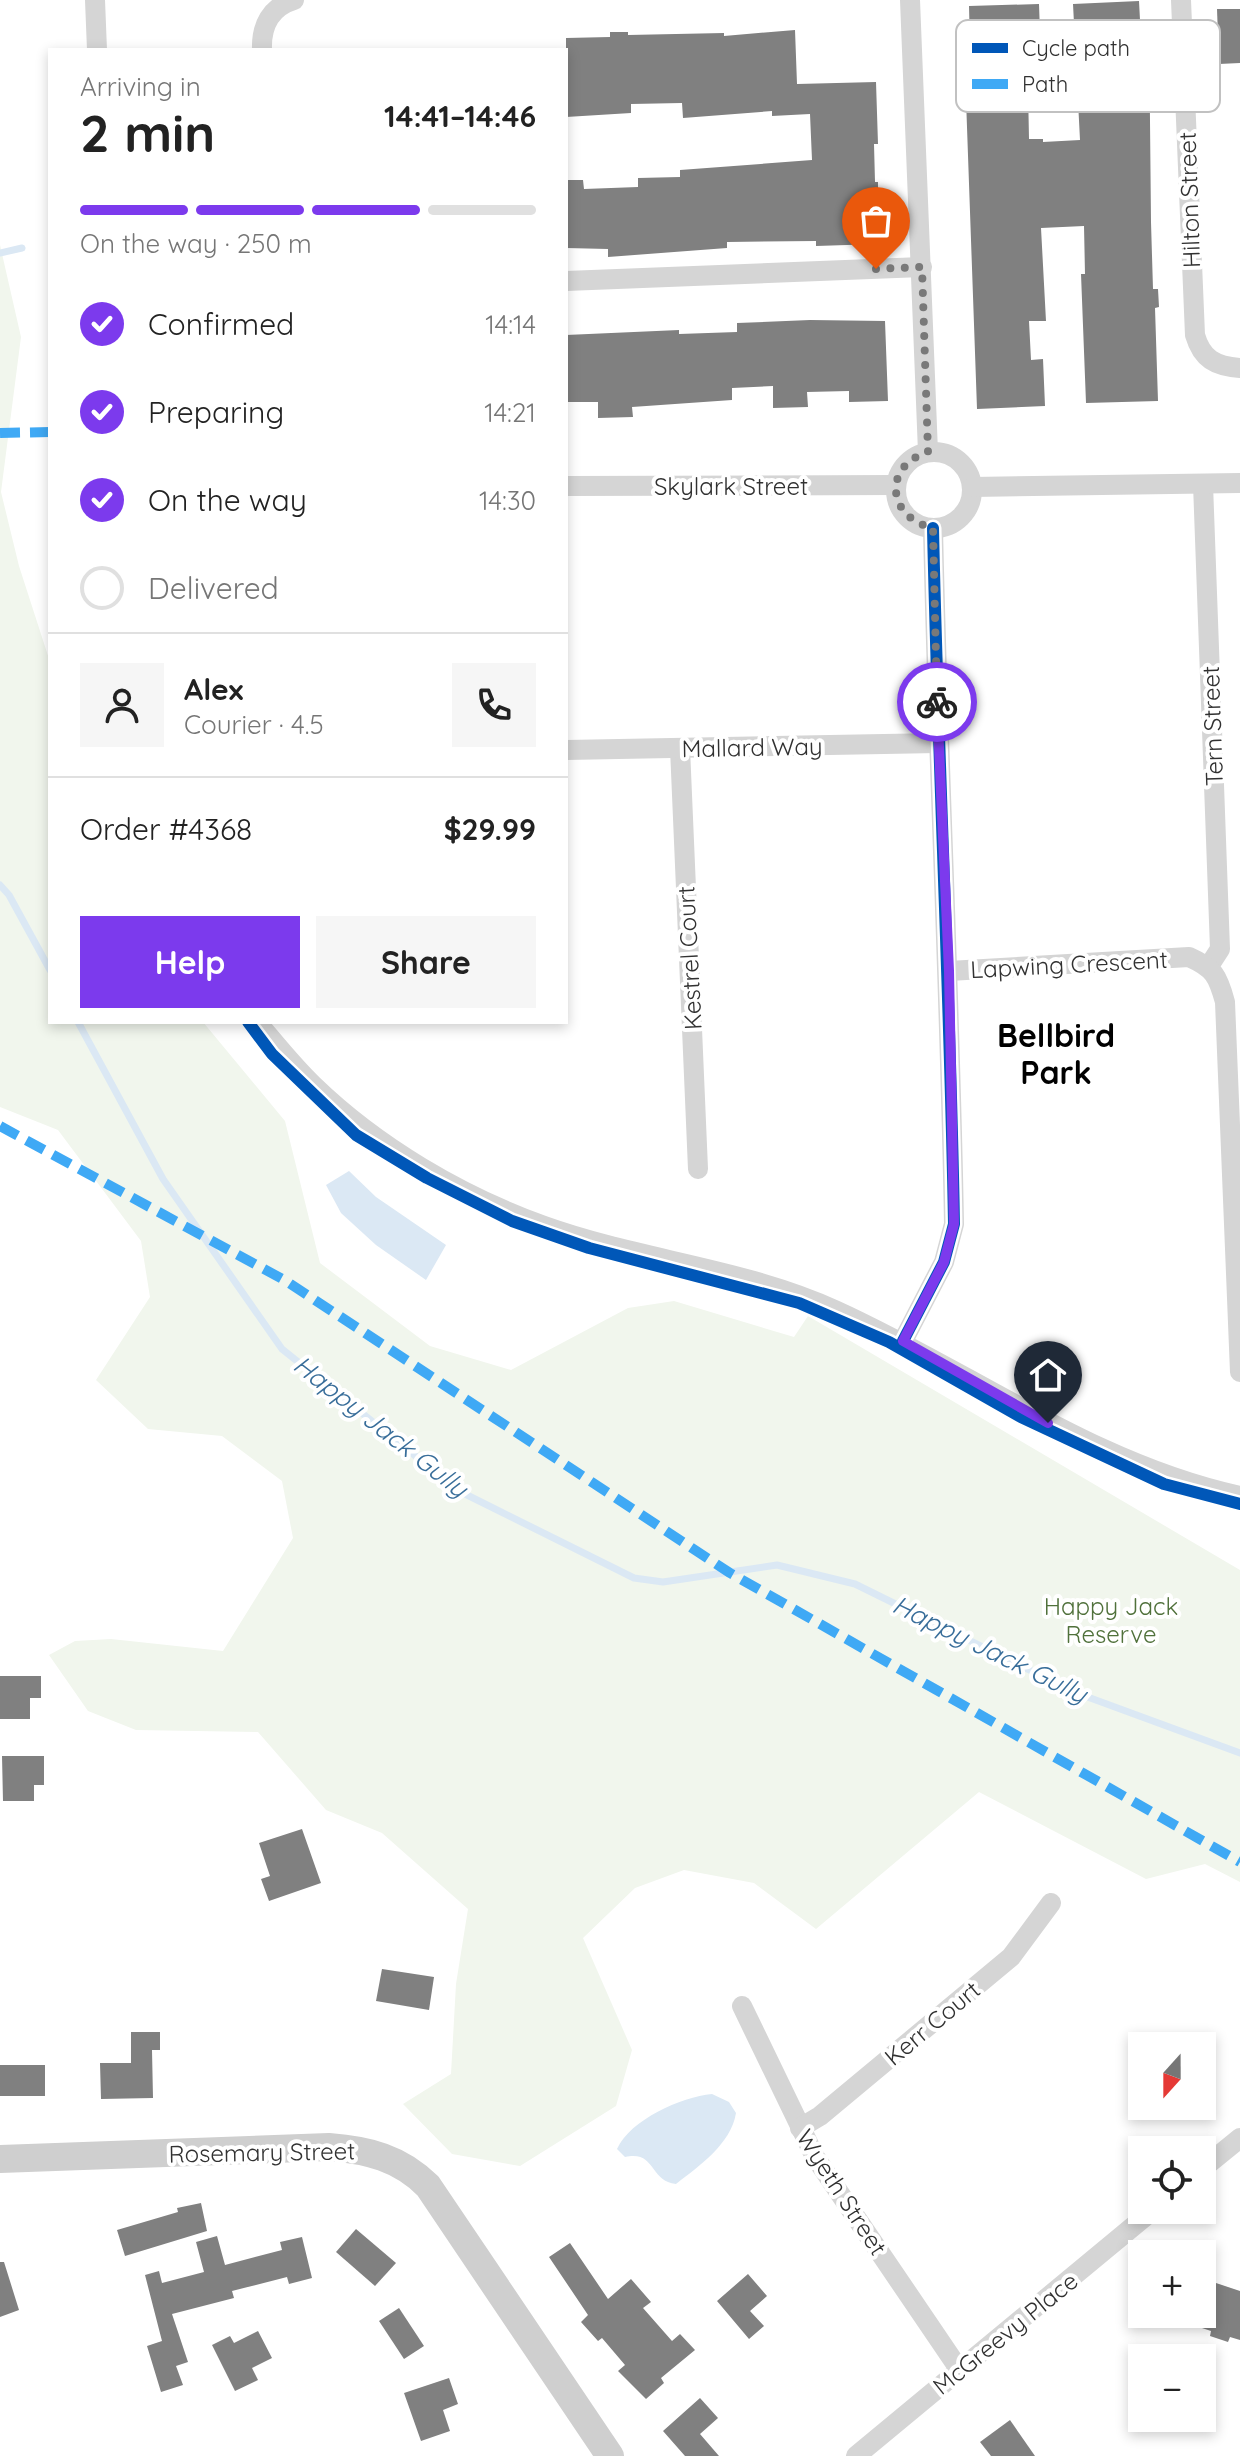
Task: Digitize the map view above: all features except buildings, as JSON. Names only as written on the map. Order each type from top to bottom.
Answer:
[{"type":"street","points":[[95,0],[97,48]]},
{"type":"street","points":[[262,48],[264,28],[270,15],[280,5],[294,0]]},
{"type":"street","points":[[910,0],[928,452]]},
{"type":"street","name":"Hilton Street","points":[[1181,0],[1182,20]]},
{"type":"street","name":"Hilton Street","points":[[1186,112],[1195,335],[1200,351],[1214,364],[1240,368]]},
{"type":"street","points":[[568,281],[922,267]]},
{"type":"street","points":[[928,452],[953,456],[963,464],[972,487],[971,499],[957,520],[933,528],[921,525],[901,510],[896,485],[906,463],[928,452]]},
{"type":"street","points":[[972,487],[1240,483]]},
{"type":"street","name":"Tern Street","points":[[1203,484],[1220,949],[1209,966]]},
{"type":"street","name":"Skylark Street","points":[[568,486],[896,485]]},
{"type":"street","points":[[903,1341],[944,1262],[954,1224],[949,971],[938,743],[933,528]]},
{"type":"street","name":"Mallard Way","points":[[568,750],[938,743]]},
{"type":"street","name":"Kestrel Court","points":[[680,748],[698,1169]]},
{"type":"street","name":"Lapwing Crescent","points":[[949,971],[1189,957],[1209,966]]},
{"type":"street","points":[[1209,966],[1220,982],[1225,1002],[1240,1372]]},
{"type":"street","points":[[259,1024],[314,1086],[380,1138],[473,1196],[546,1227],[787,1290],[903,1341],[1023,1411],[1149,1470],[1240,1496]]},
{"type":"street","name":"Kerr Court","points":[[800,2128],[820,2116],[1011,1957],[1051,1903]]},
{"type":"street","name":"Wyeth Street","points":[[742,2006],[815,2157],[959,2369]]},
{"type":"street","points":[[1216,2158],[1240,2138]]},
{"type":"street","name":"Rosemary Street","points":[[0,2159],[329,2147],[363,2150],[388,2159],[414,2172],[428,2186],[610,2456]]},
{"type":"street","name":"McGreevy Place","points":[[856,2456],[1136,2224]]},
{"type":"green space","name":"Happy Jack Reserve","points":[[0,245],[21,337],[1,492],[19,566],[48,656],[48,1024],[205,1024],[285,1121],[320,1263],[430,1346],[511,1370],[628,1308],[674,1301],[794,1337],[808,1316],[1240,1570],[1240,1882],[1205,1864],[1146,1879],[979,1792],[816,1929],[754,1883],[684,1870],[635,1888],[583,1938],[632,2050],[616,2106],[520,2166],[452,2154],[403,2104],[451,2074],[456,1984],[468,1909],[382,1833],[326,1810],[258,1732],[136,1730],[88,1711],[49,1655],[75,1641],[111,1639],[223,1651],[293,1538],[282,1481],[222,1436],[148,1429],[96,1380],[150,1297],[141,1241],[58,1130],[0,1107]]},
{"type":"shaded area","points":[[349,1171],[376,1197],[446,1245],[426,1280],[376,1245],[341,1213],[326,1185]]},
{"type":"shaded area","points":[[712,2094],[729,2102],[736,2113],[733,2124],[713,2153],[676,2184],[661,2178],[642,2158],[625,2157],[617,2149],[633,2129],[658,2112],[686,2100]]},
{"type":"waterway","points":[[0,253],[22,248]]},
{"type":"waterway","name":"Happy Jack Gully","points":[[0,885],[9,895],[48,966]]},
{"type":"waterway","name":"Happy Jack Gully","points":[[79,1024],[163,1179],[282,1349],[459,1491],[634,1578],[663,1582],[777,1565],[855,1584],[1074,1692],[1240,1753]]},
{"type":"marked path","points":[[0,433],[48,432]]},
{"type":"marked path","points":[[0,1126],[286,1281],[730,1573],[1240,1862]]},
{"type":"cycle path","points":[[903,1341],[944,1262],[954,1224],[933,528]]},
{"type":"cycle path","points":[[250,1024],[272,1054],[356,1135],[427,1178],[512,1221],[589,1248],[799,1303],[889,1342],[1021,1417],[1164,1484],[1240,1504]]},
{"type":"way so far","points":[[876,269],[922,267],[928,452],[906,463],[899,473],[896,498],[901,510],[910,519],[933,528],[937,702]]},
{"type":"district","name":"Bellbird Park","points":[[1056,1054]]},
{"type":"route","points":[[937,702],[949,971],[954,1224],[944,1262],[903,1341],[1048,1423]]}]
